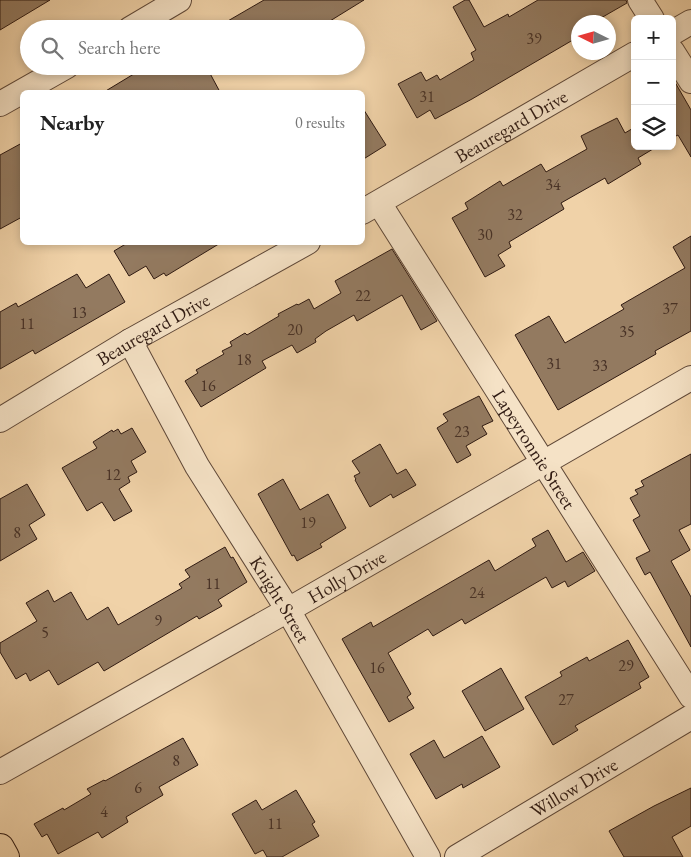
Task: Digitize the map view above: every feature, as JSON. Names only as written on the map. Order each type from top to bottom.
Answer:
[{"type":"main road","points":[[0,848],[5,857]]},
{"type":"street","points":[[145,20],[179,0]]},
{"type":"street","points":[[640,0],[649,15]]},
{"type":"street","points":[[676,31],[691,22]]},
{"type":"street","name":"Beauregard Drive","points":[[371,207],[631,56]]},
{"type":"street","points":[[676,58],[691,82]]},
{"type":"street","points":[[25,90],[51,75]]},
{"type":"street","points":[[0,104],[20,93]]},
{"type":"street","name":"Lapeyronnie Street","points":[[371,207],[544,464],[691,696]]},
{"type":"street","name":"Beauregard Drive","points":[[0,420],[130,341],[303,245]]},
{"type":"street","name":"Knight Street","points":[[130,341],[197,466],[288,610],[428,857]]},
{"type":"street","name":"Holly Drive","points":[[0,772],[288,610],[691,378]]},
{"type":"street","name":"Willow Drive","points":[[457,857],[691,717]]},
{"type":"building","points":[[0,0],[50,0],[0,30]]},
{"type":"building","points":[[264,0],[364,0],[332,20],[230,20]]},
{"type":"building","points":[[465,0],[469,0],[484,27],[508,14],[509,17],[538,0],[626,0],[627,3],[606,15],[571,15],[571,41],[435,119],[430,110],[417,118],[398,84],[421,72],[426,81],[437,75],[440,80],[474,60],[471,53],[476,50],[453,7]]},
{"type":"building","points":[[132,75],[211,75],[219,90],[107,90]]},
{"type":"building","points":[[676,84],[691,110],[691,157],[678,135],[676,136]]},
{"type":"building","points":[[365,112],[386,145],[365,158]]},
{"type":"building","points":[[617,118],[625,133],[631,129],[631,150],[651,150],[638,158],[641,164],[608,184],[605,178],[561,203],[564,209],[509,242],[511,247],[498,255],[505,266],[485,277],[452,218],[468,209],[465,203],[500,181],[503,186],[541,164],[546,172],[587,149],[581,136]]},
{"type":"building","points":[[20,144],[20,218],[0,229],[0,155]]},
{"type":"building","points":[[691,236],[691,331],[655,351],[656,354],[558,410],[515,335],[549,316],[565,343],[624,309],[621,305],[685,268],[673,247]]},
{"type":"building","points":[[124,245],[217,245],[166,276],[164,273],[154,279],[146,266],[129,276],[114,251]]},
{"type":"building","points":[[392,249],[437,321],[421,330],[402,295],[357,321],[354,315],[326,331],[315,339],[316,342],[297,353],[292,345],[262,361],[266,368],[201,407],[185,381],[198,373],[196,370],[224,354],[222,351],[232,346],[230,342],[245,333],[247,335],[279,316],[278,314],[309,299],[314,309],[341,293],[335,281]]},
{"type":"building","points":[[77,274],[86,288],[109,274],[125,302],[35,354],[33,350],[0,369],[0,312],[16,303],[18,307]]},
{"type":"building","points":[[479,396],[493,421],[482,426],[487,434],[466,446],[471,455],[457,463],[437,428],[448,421],[443,414]]},
{"type":"building","points":[[132,428],[146,452],[131,461],[137,472],[128,477],[130,482],[119,489],[132,511],[114,521],[102,502],[87,511],[62,468],[97,448],[93,442],[112,430],[113,432],[118,429],[121,434]]},
{"type":"building","points":[[380,444],[397,474],[406,469],[416,485],[393,498],[391,494],[370,507],[355,480],[354,476],[360,473],[352,461]]},
{"type":"building","points":[[691,454],[691,524],[679,530],[690,550],[671,561],[691,597],[691,647],[650,572],[645,575],[636,558],[650,551],[633,520],[640,516],[630,498],[638,494],[635,490],[644,486],[641,481]]},
{"type":"building","points":[[283,479],[300,510],[328,494],[346,528],[320,544],[322,547],[297,561],[294,555],[292,556],[258,494]]},
{"type":"building","points":[[27,484],[45,515],[29,525],[37,539],[0,561],[0,499]]},
{"type":"building","points":[[548,530],[566,562],[583,552],[595,571],[568,587],[565,581],[552,588],[546,577],[465,624],[462,619],[433,636],[428,629],[388,653],[411,694],[407,697],[414,708],[389,722],[342,639],[371,622],[373,627],[489,560],[495,571],[536,546],[532,539]]},
{"type":"building","points":[[225,547],[247,582],[218,600],[222,606],[199,619],[197,616],[104,671],[98,662],[58,685],[49,670],[30,681],[26,673],[16,679],[0,652],[0,643],[37,621],[26,603],[48,590],[54,602],[71,592],[87,620],[108,607],[118,625],[182,588],[179,584],[190,577],[185,570]]},
{"type":"building","points":[[628,640],[649,677],[639,683],[641,688],[575,726],[578,730],[553,745],[525,697],[562,676],[560,672],[587,657],[589,661]]},
{"type":"building","points":[[501,668],[524,709],[485,731],[462,691]]},
{"type":"building","points":[[482,736],[500,767],[463,788],[462,784],[436,799],[410,754],[434,740],[444,758]]},
{"type":"building","points":[[183,738],[198,765],[159,787],[163,795],[126,817],[128,822],[102,838],[98,832],[58,854],[47,834],[42,837],[34,824],[63,808],[64,810],[91,794],[87,789]]},
{"type":"building","points":[[691,788],[691,826],[672,837],[683,857],[624,857],[609,831]]},
{"type":"building","points":[[296,790],[315,822],[312,824],[319,836],[282,857],[267,857],[263,850],[255,854],[232,814],[256,800],[262,810]]}]
